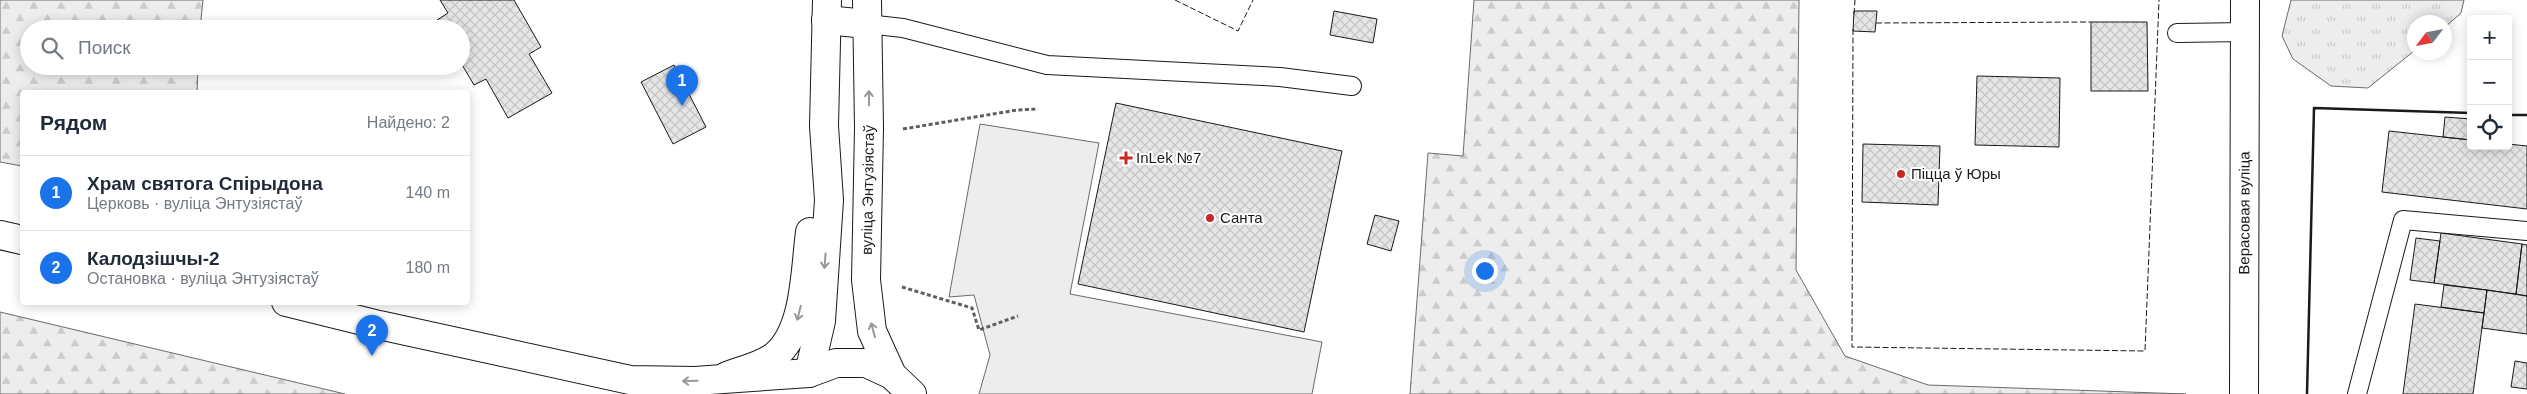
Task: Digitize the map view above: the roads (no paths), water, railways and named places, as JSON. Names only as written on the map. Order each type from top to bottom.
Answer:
[{"type":"street","name":"Верасовая вуліца","points":[[2244,394],[2245,0]]},
{"type":"street","points":[[809,373],[821,321],[829,200],[824,126],[827,10],[867,12]]},
{"type":"street","name":"вуліца Энтузіястаў","points":[[867,12],[869,128],[866,280],[872,331],[892,375]]},
{"type":"street","points":[[720,378],[776,355],[790,338],[800,313],[824,126]]},
{"type":"street","points":[[0,235],[20,240]]},
{"type":"street","points":[[298,305],[379,325],[630,380],[694,381],[809,373]]},
{"type":"street","points":[[786,394],[794,384],[809,373],[836,363],[866,363],[892,375],[912,394]]},
{"type":"street","points":[[630,380],[661,394]]},
{"type":"lane","points":[[867,12],[903,28],[1047,65],[1280,77],[1352,86]]},
{"type":"lane","points":[[2177,34],[2246,32]]},
{"type":"lane","points":[[2357,394],[2403,220],[2527,231]]},
{"type":"place","name":"Храм святога Спірыдона","points":[[682,106]]},
{"type":"place","name":"InLek №7","points":[[1126,158]]},
{"type":"place","name":"Піцца ў Юры","points":[[1901,174]]},
{"type":"place","name":"Санта","points":[[1210,218]]},
{"type":"place","name":"Калодзішчы-2","points":[[372,356]]}]
